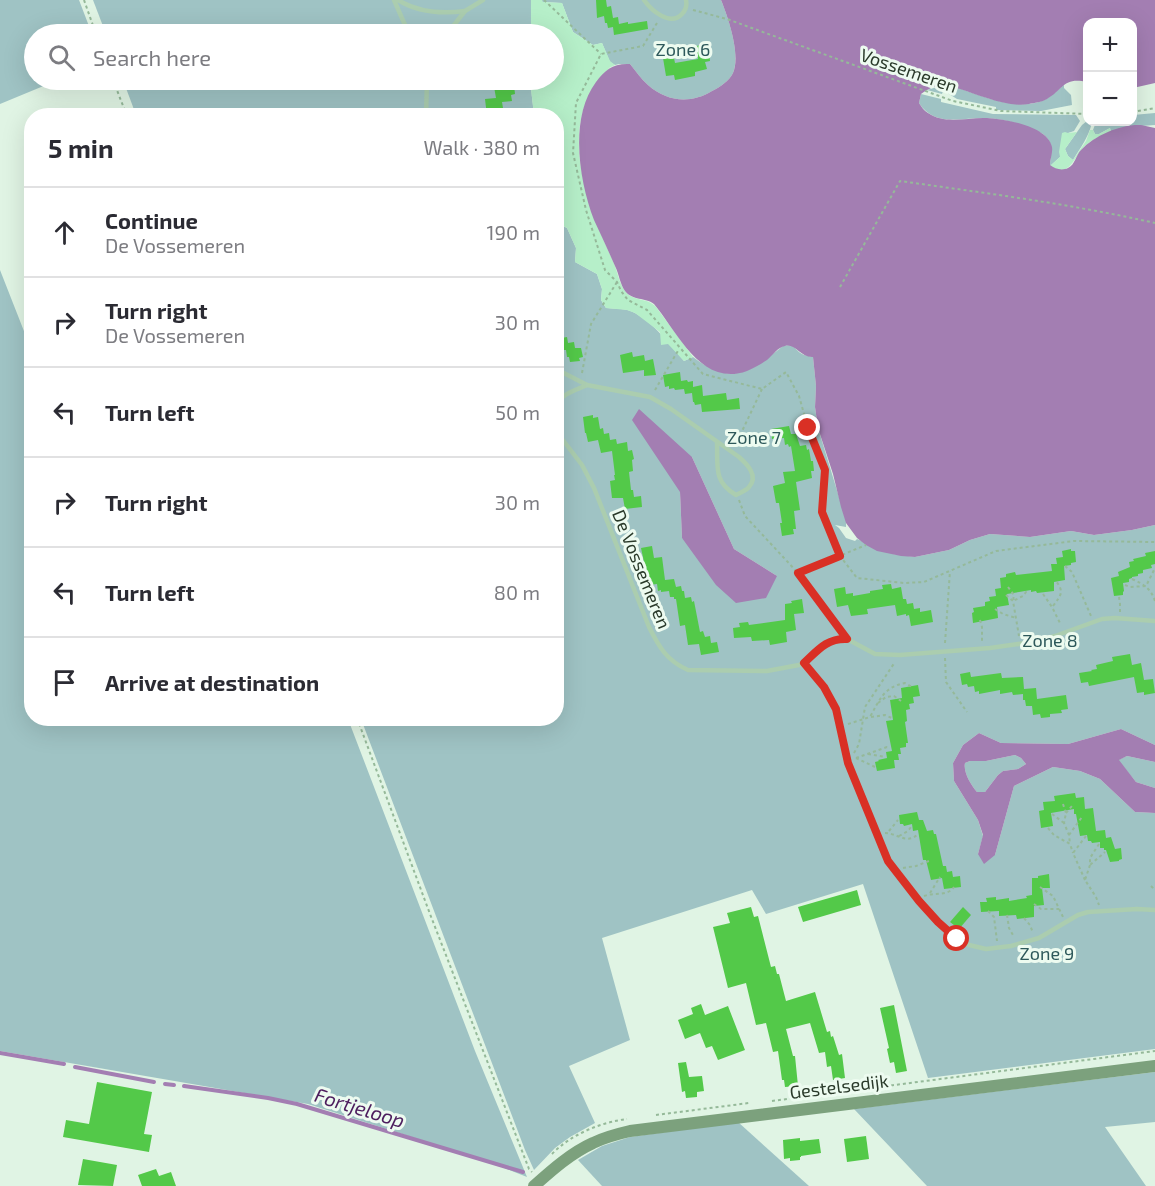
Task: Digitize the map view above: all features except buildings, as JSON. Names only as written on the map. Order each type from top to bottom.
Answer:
[{"type":"main road","name":"Gestelsedijk","points":[[536,1180],[601,1139],[630,1131],[1155,1066]]},
{"type":"lane","points":[[394,0],[405,24]]},
{"type":"lane","points":[[399,0],[419,10],[435,13],[465,11]]},
{"type":"lane","points":[[455,24],[465,11],[483,0]]},
{"type":"lane","points":[[644,0],[649,7],[662,16],[672,19],[683,14],[686,0]]},
{"type":"lane","points":[[426,108],[427,90]]},
{"type":"lane","points":[[564,373],[587,385],[650,397],[732,452],[746,463],[753,480],[749,488],[736,495],[721,484],[717,442]]},
{"type":"lane","points":[[564,396],[587,385]]},
{"type":"lane","name":"De Vossemeren","points":[[564,441],[582,465],[594,488],[649,627],[670,660],[688,670],[766,671],[804,663]]},
{"type":"lane","points":[[1155,621],[1102,619],[1033,642],[900,655],[875,654],[847,639],[834,640],[827,642],[804,663],[831,698],[836,709],[848,763],[888,861],[916,898],[957,939],[986,949],[1035,939],[1078,915],[1088,912],[1155,910]]},
{"type":"path","points":[[84,0],[92,24]]},
{"type":"path","points":[[544,0],[601,54]]},
{"type":"path","name":"Vossemeren","points":[[686,8],[728,19],[953,101],[1001,111],[1083,114]]},
{"type":"path","points":[[601,54],[643,46],[662,16]]},
{"type":"path","points":[[601,54],[576,103],[573,153],[586,210],[605,270],[617,282],[628,300],[647,310],[703,374],[762,389]]},
{"type":"path","points":[[117,90],[124,108]]},
{"type":"path","points":[[1137,111],[1155,108]]},
{"type":"path","points":[[840,287],[900,181],[1092,210],[1155,224]]},
{"type":"path","points":[[580,382],[591,324],[617,282]]},
{"type":"path","points":[[650,397],[679,349]]},
{"type":"path","points":[[732,452],[762,389],[786,372],[799,396],[808,428],[825,470],[822,512],[840,556],[856,578],[904,583],[924,582],[996,551],[1074,541],[1155,542]]},
{"type":"path","points":[[736,495],[745,516],[798,573],[847,639]]},
{"type":"path","points":[[798,573],[866,545]]},
{"type":"path","points":[[1065,566],[1072,572],[1093,621]]},
{"type":"path","points":[[1146,586],[1155,568]]},
{"type":"path","points":[[1132,579],[1146,586],[1155,601]]},
{"type":"path","points":[[1052,607],[1061,595],[1055,580]]},
{"type":"path","points":[[1125,585],[1146,586]]},
{"type":"path","points":[[1008,587],[1014,595],[1020,644]]},
{"type":"path","points":[[1013,601],[1023,596],[1026,590]]},
{"type":"path","points":[[1043,594],[1064,633]]},
{"type":"path","points":[[1006,595],[1013,601]]},
{"type":"path","points":[[1119,597],[1119,618]]},
{"type":"path","points":[[995,609],[1016,618]]},
{"type":"path","points":[[980,620],[981,648]]},
{"type":"path","points":[[890,748],[887,747],[850,760],[860,744],[865,706],[900,655]]},
{"type":"path","points":[[870,717],[881,696],[893,685],[905,682],[912,687]]},
{"type":"path","points":[[877,704],[886,697],[894,696],[901,701]]},
{"type":"path","points":[[840,726],[885,715],[894,719]]},
{"type":"path","points":[[360,726],[430,914],[529,1169],[536,1180]]},
{"type":"path","points":[[867,754],[885,757]]},
{"type":"path","points":[[856,758],[875,767]]},
{"type":"path","points":[[1063,804],[1066,813],[1064,823]]},
{"type":"path","points":[[1066,813],[1072,807]]},
{"type":"path","points":[[1052,814],[1064,823],[1085,880],[1096,897],[1101,911]]},
{"type":"path","points":[[1069,835],[1082,817]]},
{"type":"path","points":[[877,835],[888,832],[898,820]]},
{"type":"path","points":[[898,836],[911,827]]},
{"type":"path","points":[[1048,828],[1054,835],[1070,843]]},
{"type":"path","points":[[888,832],[908,840],[918,834]]},
{"type":"path","points":[[1074,853],[1086,836]]},
{"type":"path","points":[[1085,880],[1090,858],[1099,844]]},
{"type":"path","points":[[1089,865],[1105,852]]},
{"type":"path","points":[[894,869],[916,866],[929,861]]},
{"type":"path","points":[[930,894],[940,878]]},
{"type":"path","points":[[1151,886],[1155,890]]},
{"type":"path","points":[[916,898],[930,894],[944,894],[952,891],[954,887]]},
{"type":"path","points":[[1040,887],[1053,896],[1066,922]]},
{"type":"path","points":[[1034,904],[1041,909],[1059,909]]},
{"type":"path","points":[[988,911],[994,917],[998,947]]},
{"type":"path","points":[[1007,915],[1009,928],[1016,944]]},
{"type":"path","points":[[1024,918],[1030,925],[1035,939]]},
{"type":"green space","points":[[0,0],[79,0],[88,24],[24,24],[24,90],[34,90],[0,104]]},
{"type":"green space","points":[[93,0],[531,0],[531,24],[102,24]]},
{"type":"green space","name":"Zone 6","points":[[542,0],[721,0],[735,46],[733,73],[721,86],[696,98],[679,99],[663,95],[645,83],[630,64],[615,65],[610,62],[602,43],[593,45],[573,32],[562,3],[542,2]]},
{"type":"green space","points":[[947,84],[983,97],[1023,104],[1046,99],[1064,85],[1071,95],[1072,105],[1041,111],[996,110],[996,107],[957,99],[948,92],[943,91],[942,94],[927,90]]},
{"type":"green space","points":[[127,90],[531,90],[533,108],[133,108]]},
{"type":"green space","points":[[921,94],[941,99],[941,102],[993,114],[1076,115],[1080,121],[1074,131],[1068,133],[1060,157],[1050,166],[1051,146],[1049,140],[1040,132],[999,119],[950,120],[933,116],[919,103]]},
{"type":"green space","points":[[1155,113],[1155,125],[1127,127],[1111,132],[1110,128],[1099,134],[1095,134],[1093,130],[1094,126],[1137,126],[1137,115]]},
{"type":"green space","points":[[1082,125],[1091,126],[1073,160],[1065,149]]},
{"type":"green space","points":[[564,226],[567,228],[576,248],[575,262],[597,274],[602,289],[601,300],[606,308],[635,313],[649,323],[684,361],[693,357],[706,366],[729,373],[750,369],[783,346],[793,346],[804,355],[813,357],[818,428],[846,520],[846,527],[835,525],[846,538],[855,541],[857,539],[893,554],[915,557],[949,550],[990,534],[1030,537],[1071,531],[1094,535],[1155,525],[1155,745],[1121,729],[1068,744],[1001,743],[979,733],[963,745],[953,763],[954,781],[978,820],[983,836],[978,854],[995,855],[1014,786],[1053,767],[1080,771],[1100,779],[1135,812],[1155,813],[1155,1049],[928,1078],[863,884],[766,914],[752,890],[602,938],[630,1040],[569,1066],[595,1123],[555,1148],[534,1170],[364,726],[564,726]],"holes":[[[692,457],[734,549],[777,576],[682,538],[680,492]]]},
{"type":"green space","points":[[0,270],[24,331],[24,726],[351,726],[475,1051],[527,1177],[487,1161],[308,1104],[0,1051]]},
{"type":"green space","points":[[1015,755],[1026,764],[1018,769],[1003,771],[985,792],[977,792],[966,774],[965,763]]},
{"type":"green space","points":[[1127,756],[1155,762],[1155,788],[1136,782],[1118,760]]},
{"type":"green space","points":[[1155,1072],[1155,1122],[1105,1127],[1146,1186],[927,1186],[854,1109]]},
{"type":"green space","points":[[738,1122],[809,1186],[602,1186],[578,1160],[602,1146],[630,1137]]},
{"type":"sand","points":[[531,0],[562,3],[573,32],[593,45],[602,43],[610,61],[615,65],[609,68],[583,111],[579,130],[579,149],[585,188],[623,288],[632,297],[656,307],[693,357],[684,361],[668,344],[661,345],[660,332],[635,313],[606,308],[601,300],[602,289],[597,274],[575,262],[576,248],[567,228],[564,226],[564,108],[533,108],[531,90],[564,90],[564,24],[531,24]]},
{"type":"sand","points":[[1110,128],[1111,132],[1086,145],[1067,168],[1057,170],[1050,166],[1060,157],[1062,133],[1077,132],[1065,149],[1073,160],[1086,141],[1090,130],[1099,134]]},
{"type":"shaded area","points":[[721,0],[1155,0],[1155,83],[1137,87],[1137,18],[1083,18],[1083,82],[1073,81],[1045,100],[1021,105],[994,100],[950,85],[940,85],[921,94],[919,103],[927,112],[942,119],[995,119],[1014,122],[1034,129],[1049,140],[1052,147],[1050,165],[1061,169],[1070,167],[1079,152],[1093,140],[1109,132],[1125,126],[1141,125],[1155,128],[1155,525],[1094,535],[1071,531],[1030,537],[990,534],[949,550],[915,557],[877,551],[857,538],[846,523],[818,428],[813,357],[785,346],[767,360],[747,371],[731,374],[716,372],[703,364],[681,342],[654,304],[625,291],[594,220],[584,187],[579,150],[582,113],[588,97],[596,82],[606,71],[624,64],[630,64],[648,85],[663,95],[688,99],[704,95],[721,86],[733,73],[735,46]]},
{"type":"shaded area","points":[[639,409],[692,457],[734,549],[777,576],[766,598],[736,603],[716,585],[682,538],[680,492],[632,420]]},
{"type":"shaded area","points":[[1121,729],[1155,745],[1155,762],[1127,756],[1119,760],[1136,782],[1155,788],[1155,813],[1135,812],[1100,779],[1080,771],[1053,767],[1014,786],[995,855],[984,864],[978,854],[983,835],[978,820],[954,781],[953,763],[963,745],[979,733],[1001,743],[1068,744]],"holes":[[[1015,755],[1026,764],[1018,769],[1003,771],[985,792],[977,792],[965,770],[965,763],[970,761],[986,761]]]},
{"type":"waterway","name":"Fortjeloop","points":[[0,1053],[64,1064]]},
{"type":"waterway","name":"Fortjeloop","points":[[75,1067],[154,1082]]},
{"type":"waterway","name":"Fortjeloop","points":[[165,1084],[174,1085]]},
{"type":"waterway","name":"Fortjeloop","points":[[184,1086],[297,1104],[523,1172]]},
{"type":"route","points":[[808,428],[825,470],[822,512],[840,556],[798,573],[847,639],[827,642],[804,663],[824,687],[836,709],[848,763],[888,861],[919,901],[957,939]]},
{"type":"park label","name":"Zone 7","points":[[754,437]]},
{"type":"park label","name":"Zone 8","points":[[1050,640]]},
{"type":"park label","name":"Zone 9","points":[[1047,953]]}]
